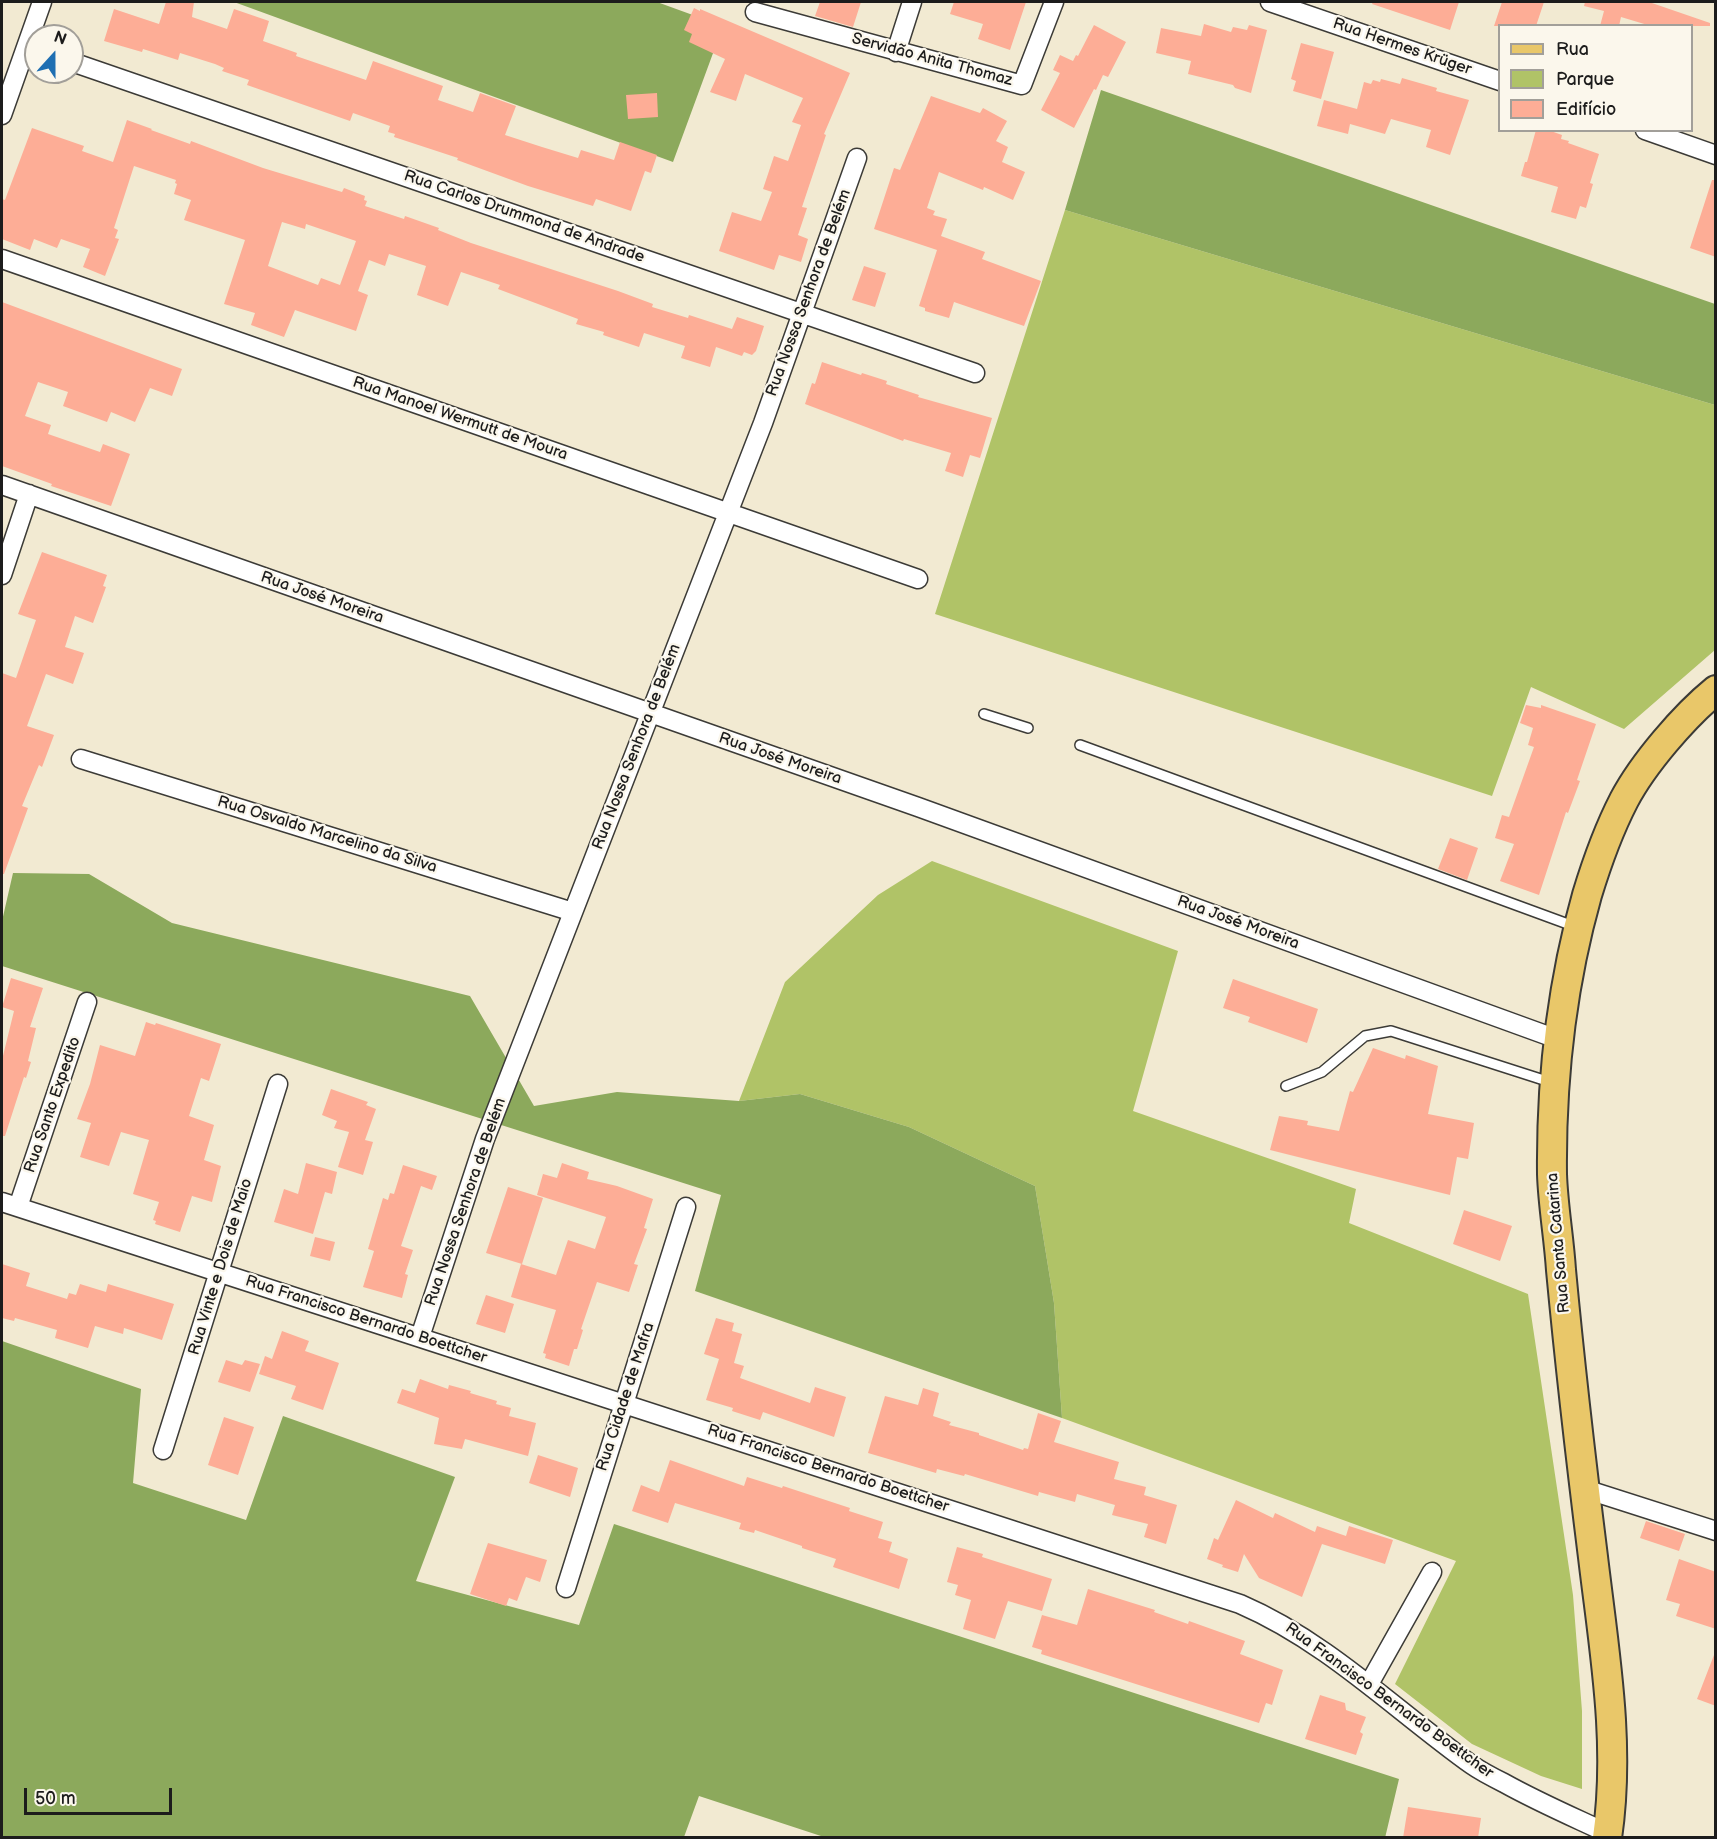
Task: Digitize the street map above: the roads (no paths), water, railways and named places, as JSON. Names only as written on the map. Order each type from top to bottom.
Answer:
[{"type":"main road","name":"Rua Santa Catarina","points":[[1607,1835],[1611,1796],[1611,1718],[1569,1356],[1552,1178],[1557,1039],[1578,928],[1598,858],[1609,830],[1626,797],[1670,735],[1703,700],[1716,690]]},
{"type":"street","points":[[37,24],[42,2]]},
{"type":"street","points":[[896,51],[912,2]]},
{"type":"street","name":"Servidão Anita Thomaz","points":[[755,12],[1022,85],[1054,2]]},
{"type":"street","name":"Rua Hermes Krüger","points":[[1270,2],[1498,80]]},
{"type":"street","points":[[2,114],[24,63]]},
{"type":"street","name":"Rua Carlos Drummond de Andrade","points":[[84,66],[975,373]]},
{"type":"street","points":[[1651,132],[1716,155]]},
{"type":"street","name":"Rua Nossa Senhora de Belém","points":[[420,1337],[485,1139],[728,513],[858,158]]},
{"type":"street","name":"Rua Manoel Wermutt de Moura","points":[[2,259],[918,579]]},
{"type":"street","name":"Rua José Moreira","points":[[2,485],[907,803],[1557,1039]]},
{"type":"street","points":[[2,575],[29,494]]},
{"type":"street","name":"Rua Osvaldo Marcelino da Silva","points":[[81,759],[573,912]]},
{"type":"street","name":"Rua Santo Expedito","points":[[10,1205],[87,1002]]},
{"type":"street","name":"Rua Vinte e Dois de Maio","points":[[163,1450],[278,1084]]},
{"type":"street","name":"Rua Francisco Bernardo Boettcher","points":[[10,1205],[1240,1604],[1298,1633],[1369,1684],[1475,1767],[1607,1835]]},
{"type":"street","name":"Rua Cidade de Mafra","points":[[566,1588],[686,1207]]},
{"type":"street","points":[[1585,1489],[1716,1531]]},
{"type":"street","points":[[1369,1684],[1432,1572]]},
{"type":"lane","points":[[984,714],[1028,728]]},
{"type":"lane","points":[[1080,745],[1578,928]]},
{"type":"lane","points":[[1286,1086],[1322,1072],[1365,1036],[1391,1031],[1554,1083]]}]
